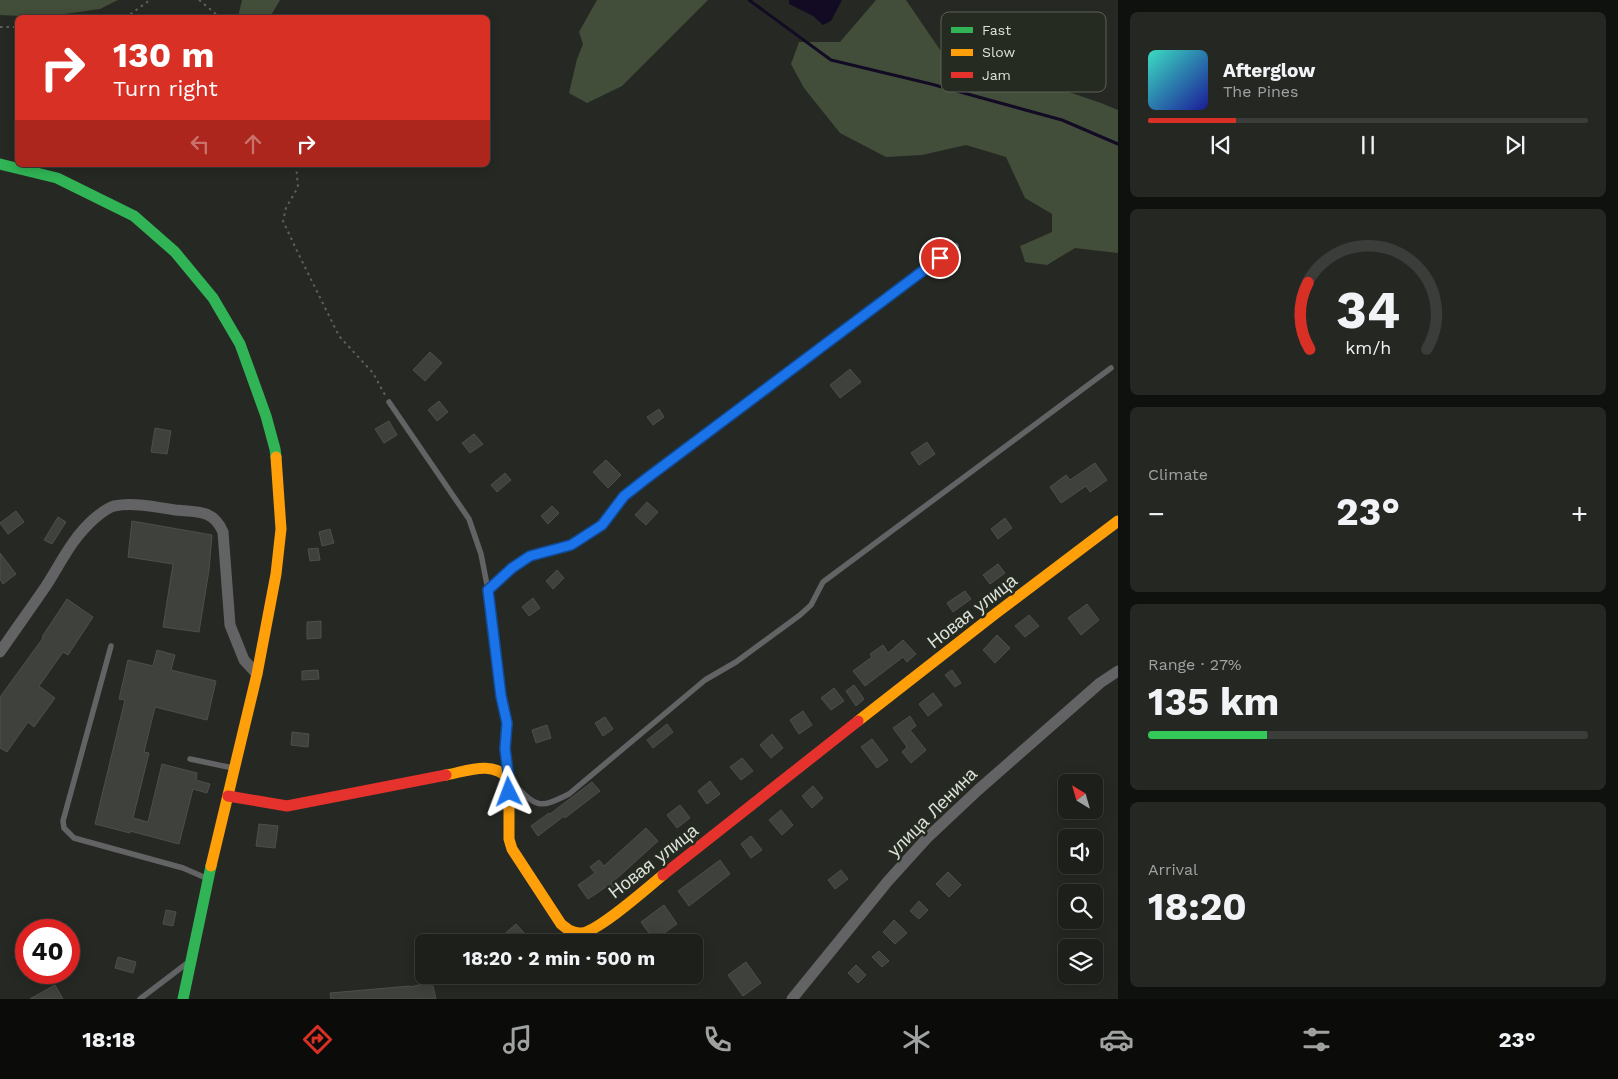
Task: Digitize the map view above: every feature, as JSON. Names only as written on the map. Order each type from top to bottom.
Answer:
[{"type":"street","points":[[0,164],[57,178],[134,216],[176,252],[213,298],[240,344],[266,416],[275,449],[280,529],[270,614],[208,879],[183,999]]},
{"type":"street","points":[[0,652],[47,585],[73,541],[103,512],[112,506],[126,504],[199,512],[213,517],[219,524],[223,532],[230,625],[244,660],[256,674]]},
{"type":"street","name":"Новая улица","points":[[509,779],[509,839],[512,849],[562,924],[569,931],[585,933],[596,928],[987,620],[1118,520]]},
{"type":"street","name":"улица Ленина","points":[[792,999],[888,881],[927,838],[978,790],[1100,683],[1118,671]]},
{"type":"street","points":[[228,796],[287,806],[483,768],[495,768],[503,772],[509,779]]},
{"type":"lane","points":[[488,590],[512,568],[530,556],[571,545],[602,525],[624,496],[651,474],[956,246]]},
{"type":"lane","points":[[389,402],[469,518],[481,554],[488,590],[500,687],[507,723],[505,749],[509,779],[526,797],[540,804],[550,804],[570,794],[705,680],[736,662],[800,615],[811,605],[823,582],[1111,368]]},
{"type":"lane","points":[[111,646],[63,821],[64,828],[74,838],[183,868],[208,879]]},
{"type":"lane","points":[[190,759],[235,768]]},
{"type":"lane","points":[[140,999],[192,959]]},
{"type":"path","points":[[129,15],[150,0]]},
{"type":"path","points":[[199,0],[216,15]]},
{"type":"path","points":[[0,27],[15,27]]},
{"type":"path","points":[[296,167],[298,187],[286,208],[283,221],[339,336],[373,373],[389,402]]},
{"type":"green space","points":[[0,0],[118,0],[100,9],[57,15],[0,15]]},
{"type":"green space","points":[[242,0],[280,0],[271,15],[238,15]]},
{"type":"green space","points":[[597,0],[708,0],[622,86],[587,103],[569,93],[577,59],[583,44],[579,32]]},
{"type":"green space","points":[[876,0],[906,0],[941,51],[941,92],[1069,92],[1118,110],[1118,253],[1075,248],[1047,265],[1025,262],[1020,246],[1052,232],[1052,214],[1025,198],[1006,157],[966,145],[922,155],[886,157],[840,133],[804,88],[791,64],[799,42],[840,42]]},
{"type":"shaded area","points":[[789,0],[842,0],[831,21],[823,25],[813,16],[789,4]]},
{"type":"building","points":[[430,352],[442,363],[425,381],[413,370]]},
{"type":"building","points":[[850,369],[861,382],[840,398],[830,385]]},
{"type":"building","points":[[439,401],[448,412],[437,421],[428,410]]},
{"type":"building","points":[[659,409],[664,417],[653,425],[647,417]]},
{"type":"building","points":[[389,421],[397,435],[384,443],[375,429]]},
{"type":"building","points":[[155,428],[171,431],[167,454],[151,452]]},
{"type":"building","points":[[474,434],[483,444],[470,453],[462,443]]},
{"type":"building","points":[[927,442],[935,454],[919,465],[911,453]]},
{"type":"building","points":[[606,460],[621,475],[608,488],[593,472]]},
{"type":"building","points":[[1095,463],[1107,480],[1090,492],[1086,486],[1061,503],[1050,487],[1066,475],[1070,480]]},
{"type":"building","points":[[505,473],[511,480],[497,492],[491,485]]},
{"type":"building","points":[[647,502],[658,512],[646,525],[635,515]]},
{"type":"building","points":[[552,506],[559,513],[548,524],[541,516]]},
{"type":"building","points":[[16,511],[24,522],[8,534],[0,523]]},
{"type":"building","points":[[58,517],[66,522],[52,544],[44,540]]},
{"type":"building","points":[[1005,518],[1012,528],[998,539],[991,529]]},
{"type":"building","points":[[132,521],[212,535],[209,570],[199,632],[163,627],[173,564],[128,557]]},
{"type":"building","points":[[330,529],[334,543],[322,546],[319,532]]},
{"type":"building","points":[[318,548],[320,560],[310,561],[308,549]]},
{"type":"building","points":[[0,553],[16,574],[3,584],[0,579]]},
{"type":"building","points":[[998,564],[1005,573],[990,584],[983,575]]},
{"type":"building","points":[[557,570],[564,578],[553,589],[546,581]]},
{"type":"building","points":[[965,591],[971,599],[953,612],[947,603]]},
{"type":"building","points":[[533,598],[540,608],[529,616],[522,607]]},
{"type":"building","points":[[67,599],[93,617],[68,655],[63,652],[39,686],[55,698],[34,727],[28,722],[7,752],[0,748],[0,697],[43,638]]},
{"type":"building","points":[[1087,604],[1099,620],[1081,635],[1068,618]]},
{"type":"building","points":[[1029,615],[1039,626],[1025,637],[1015,626]]},
{"type":"building","points":[[321,621],[321,638],[307,639],[307,622]]},
{"type":"building","points":[[997,635],[1010,648],[995,663],[983,650]]},
{"type":"building","points":[[903,640],[916,654],[907,662],[903,657],[865,686],[853,671],[872,657],[870,654],[883,645],[888,653]]},
{"type":"building","points":[[157,650],[175,655],[171,670],[216,681],[207,720],[155,707],[144,752],[149,753],[133,818],[148,822],[162,764],[197,773],[196,780],[210,784],[207,793],[193,789],[179,844],[95,824],[125,700],[119,699],[128,660],[153,666]]},
{"type":"building","points":[[318,670],[319,679],[302,680],[302,671]]},
{"type":"building","points":[[952,670],[961,683],[955,687],[945,675]]},
{"type":"building","points":[[854,685],[864,699],[856,706],[846,691]]},
{"type":"building","points":[[834,688],[844,701],[831,710],[821,698]]},
{"type":"building","points":[[933,693],[942,705],[928,716],[919,704]]},
{"type":"building","points":[[803,711],[812,725],[799,734],[790,720]]},
{"type":"building","points":[[910,716],[916,726],[910,730],[926,750],[911,763],[902,752],[907,747],[893,728]]},
{"type":"building","points":[[605,717],[613,729],[603,736],[595,723]]},
{"type":"building","points":[[667,724],[673,732],[653,748],[647,740]]},
{"type":"building","points":[[547,725],[551,738],[536,743],[532,730]]},
{"type":"building","points":[[292,732],[309,734],[308,747],[291,745]]},
{"type":"building","points":[[772,734],[783,748],[771,758],[760,745]]},
{"type":"building","points":[[872,739],[888,760],[877,768],[861,747]]},
{"type":"building","points":[[742,758],[753,771],[741,780],[730,767]]},
{"type":"building","points":[[710,781],[720,794],[707,804],[698,791]]},
{"type":"building","points":[[592,782],[600,791],[538,836],[531,826]]},
{"type":"building","points":[[813,786],[823,798],[812,808],[802,796]]},
{"type":"building","points":[[680,805],[690,818],[677,828],[667,815]]},
{"type":"building","points":[[781,810],[793,825],[782,835],[769,820]]},
{"type":"building","points":[[259,824],[278,826],[275,848],[256,846]]},
{"type":"building","points":[[646,828],[658,841],[615,880],[620,885],[611,892],[606,887],[588,899],[578,885],[595,873],[590,867],[599,860],[604,866]]},
{"type":"building","points":[[751,836],[762,850],[751,858],[741,844]]},
{"type":"building","points":[[720,860],[730,874],[689,906],[678,891]]},
{"type":"building","points":[[841,870],[848,879],[835,889],[828,880]]},
{"type":"building","points":[[948,872],[961,885],[949,897],[936,884]]},
{"type":"building","points":[[919,901],[928,910],[919,919],[910,911]]},
{"type":"building","points":[[664,905],[677,924],[663,934],[650,934],[641,922]]},
{"type":"building","points":[[166,910],[176,912],[173,926],[163,924]]},
{"type":"building","points":[[894,920],[907,933],[895,944],[883,932]]},
{"type":"building","points":[[516,924],[525,934],[504,934]]},
{"type":"building","points":[[879,951],[889,961],[882,967],[872,957]]},
{"type":"building","points":[[118,957],[136,962],[133,973],[115,968]]},
{"type":"building","points":[[746,962],[761,983],[743,996],[728,975]]},
{"type":"building","points":[[856,965],[866,975],[858,983],[848,973]]},
{"type":"building","points":[[432,984],[436,999],[331,999],[330,993],[410,986]]},
{"type":"building","points":[[55,985],[63,999],[30,999]]},
{"type":"waterway","points":[[749,0],[831,60],[941,87]]},
{"type":"waterway","points":[[960,92],[1062,120],[1118,144]]},
{"type":"traffic: fast","points":[[0,164],[57,178],[134,216],[175,252],[213,298],[240,344],[266,416],[276,457]]},
{"type":"traffic: fast","points":[[183,999],[211,866]]},
{"type":"traffic: slow","points":[[211,866],[257,674],[276,574],[281,529],[276,457]]},
{"type":"traffic: slow","points":[[858,721],[1118,521]]},
{"type":"traffic: slow","points":[[446,775],[471,769],[487,768],[502,773],[509,779],[509,839],[512,849],[561,924],[570,931],[582,933],[600,925],[663,875]]},
{"type":"traffic: jam","points":[[663,875],[858,721]]},
{"type":"traffic: jam","points":[[228,796],[287,806],[446,775]]},
{"type":"route","points":[[509,792],[505,749],[507,723],[501,696],[488,590],[512,568],[530,556],[571,545],[602,525],[624,496],[689,445],[940,258]]}]
